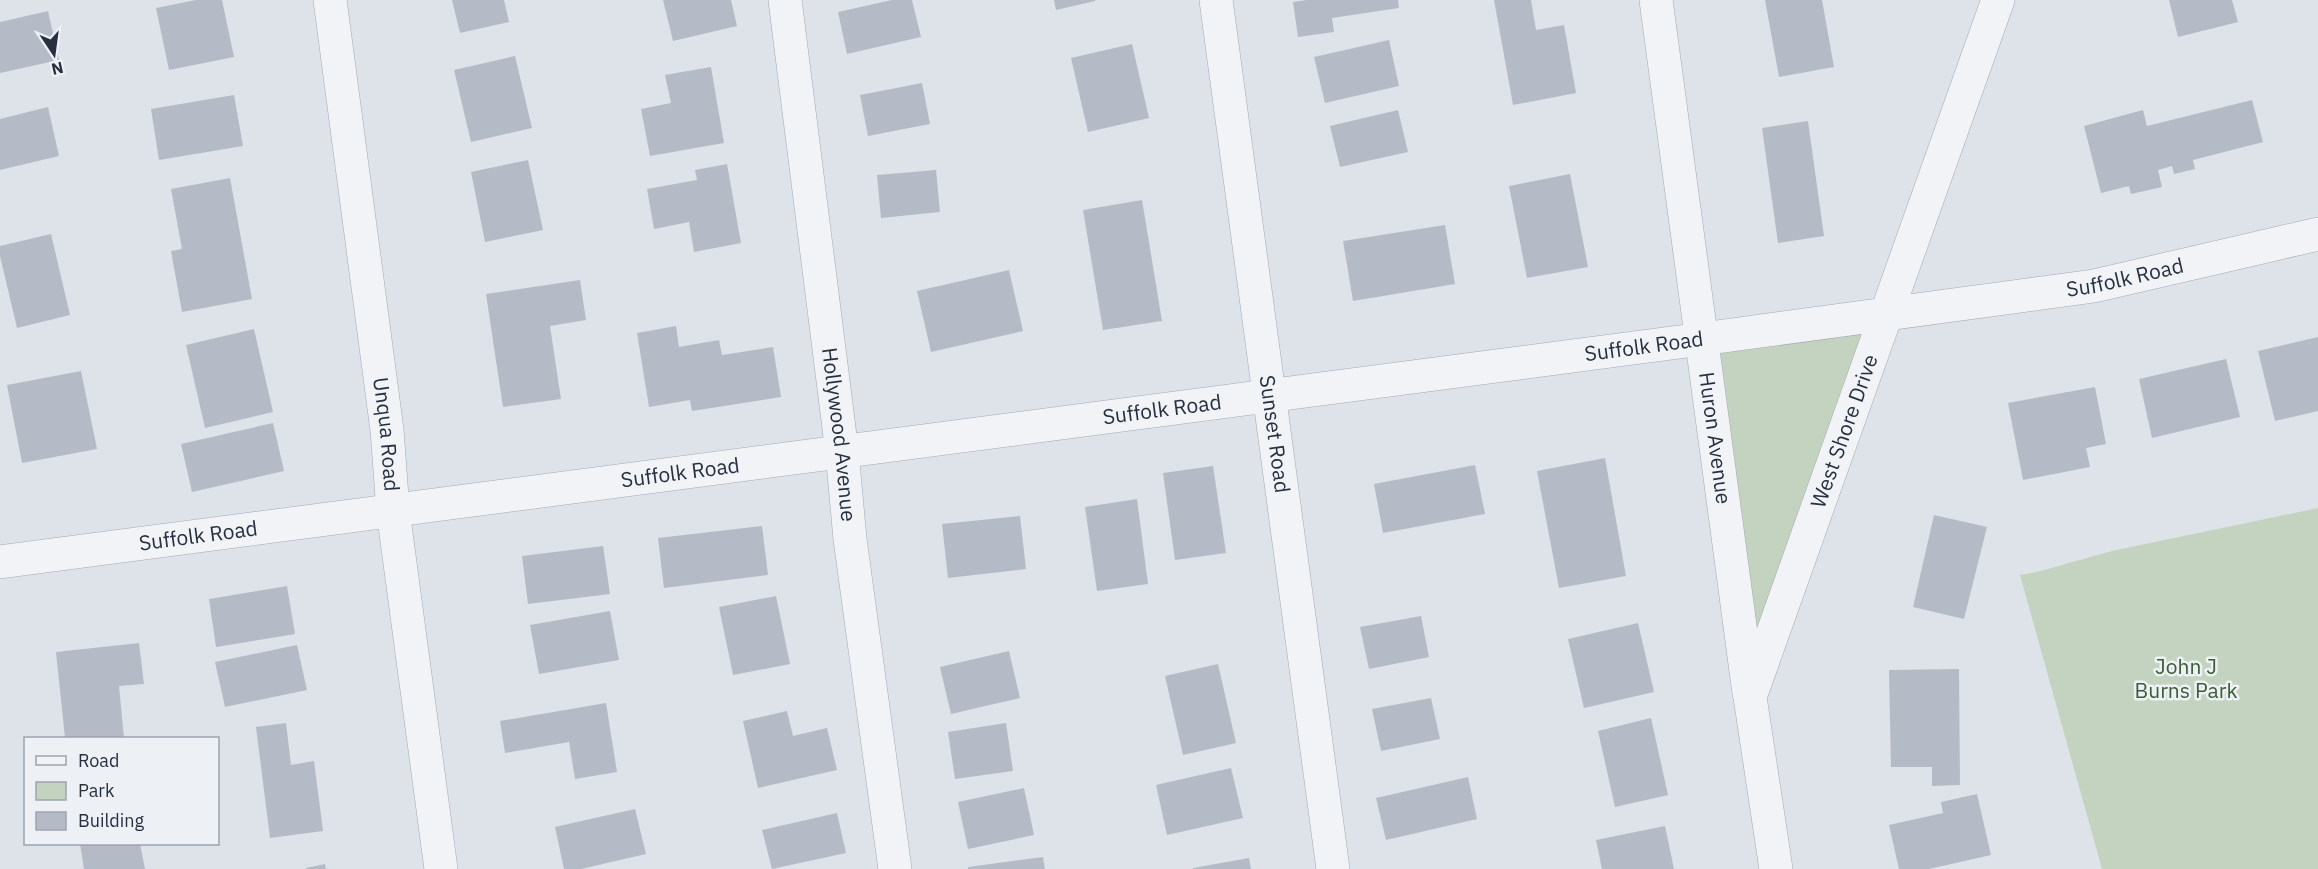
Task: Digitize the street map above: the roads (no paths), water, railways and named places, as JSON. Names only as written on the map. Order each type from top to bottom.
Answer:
[{"type":"street","name":"Unqua Road","points":[[330,0],[387,430],[393,511],[441,869]]},
{"type":"street","name":"Hollywood Avenue","points":[[785,0],[842,452],[850,539],[895,869]]},
{"type":"street","name":"Sunset Road","points":[[1216,0],[1332,869]]},
{"type":"street","name":"Huron Avenue","points":[[1656,0],[1750,697]]},
{"type":"street","name":"West Shore Drive","points":[[1776,869],[1750,697],[1998,0]]},
{"type":"street","name":"Suffolk Road","points":[[0,562],[2094,286],[2318,234]]},
{"type":"park label","name":"John J Burns Park","points":[[2186,679]]}]
